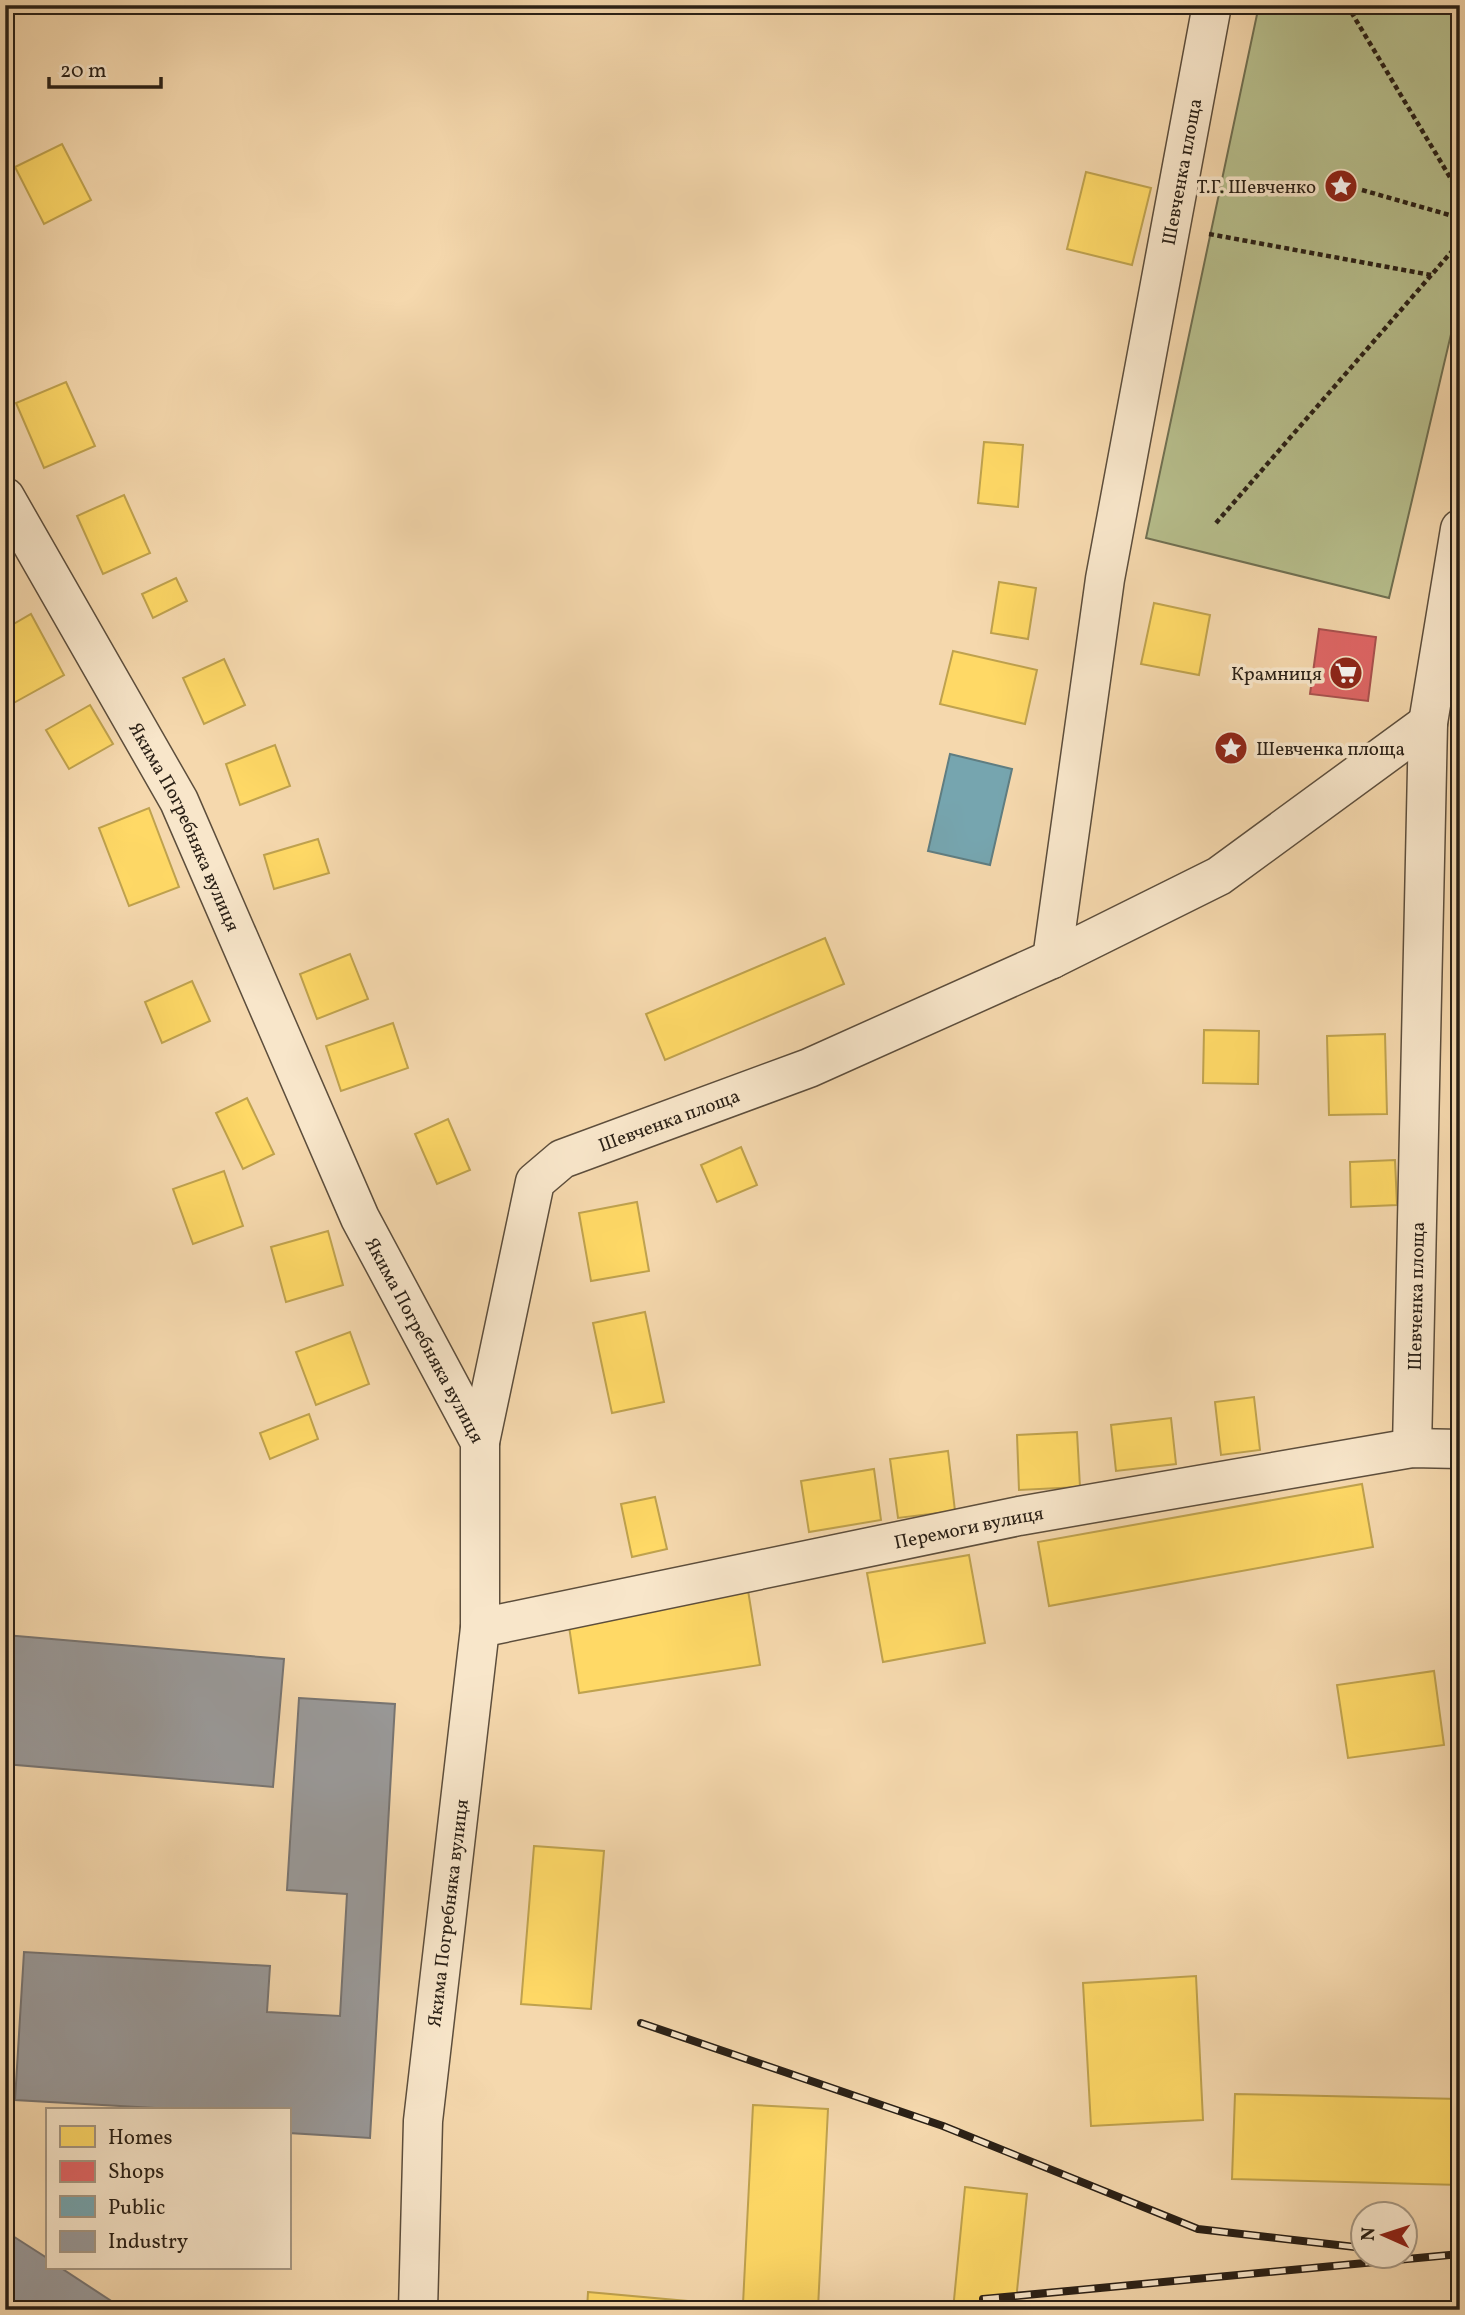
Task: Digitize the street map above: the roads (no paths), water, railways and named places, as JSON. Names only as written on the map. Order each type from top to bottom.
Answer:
[{"type":"street","name":"Шевченка площа","points":[[1052,959],[1105,579],[1212,5]]},
{"type":"street","name":"Якима Погребняка вулиця","points":[[5,497],[179,801],[360,1218],[480,1442],[480,1628],[424,2121],[418,2310]]},
{"type":"street","name":"Шевченка площа","points":[[1412,1448],[1428,723],[1460,529]]},
{"type":"street","name":"Шевченка площа","points":[[480,1442],[535,1182],[562,1159],[809,1068],[1052,959],[1219,876],[1428,723]]},
{"type":"street","name":"Перемоги вулиця","points":[[480,1628],[1019,1516],[1412,1448],[1460,1449]]},
{"type":"railway","points":[[641,2023],[943,2126],[1198,2229],[1350,2246]]},
{"type":"railway","points":[[983,2299],[1460,2254]]},
{"type":"place","name":"Т.Г. Шевченко","points":[[1341,186]]},
{"type":"place","name":"Крамниця","points":[[1346,673]]},
{"type":"place","name":"Шевченка площа","points":[[1231,748]]}]
